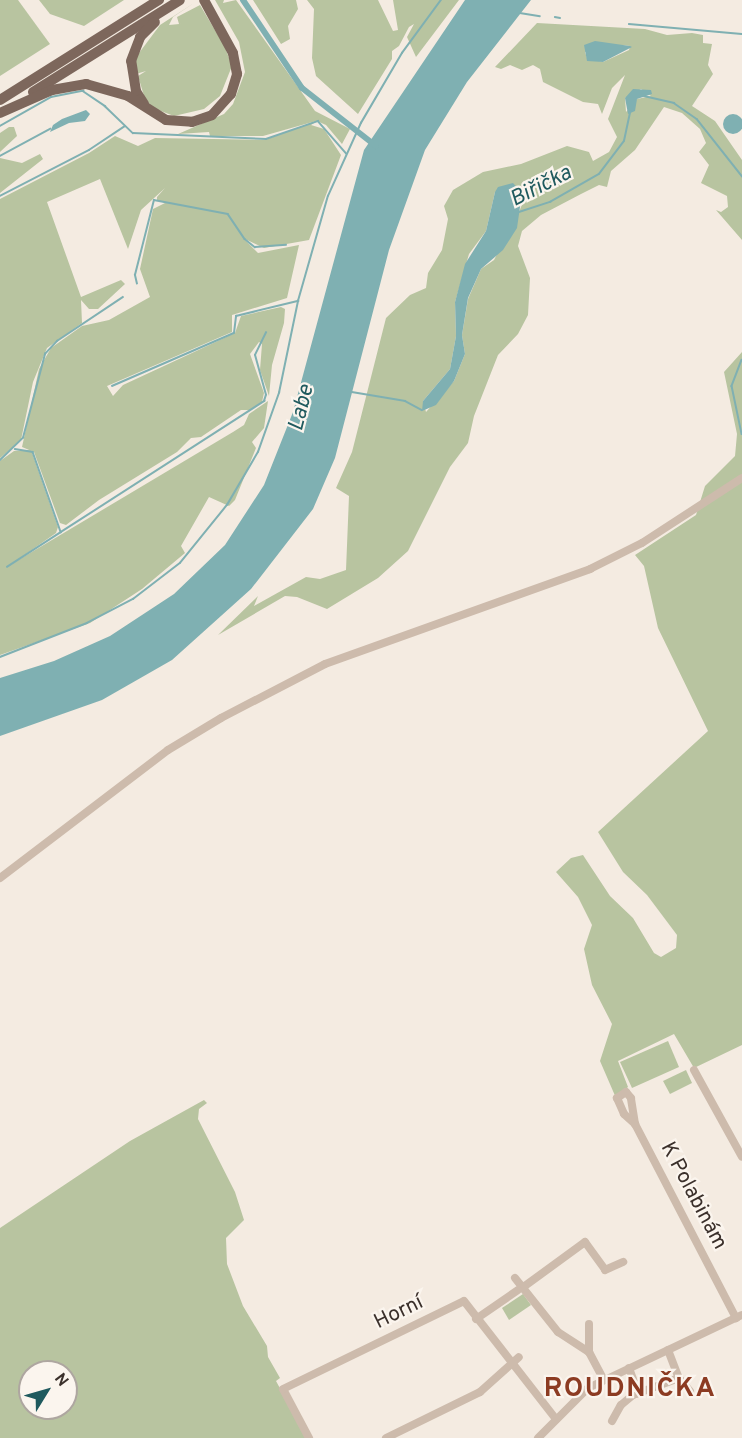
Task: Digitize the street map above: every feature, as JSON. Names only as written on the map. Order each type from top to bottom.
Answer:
[{"type":"main road","points":[[0,100],[159,0]]},
{"type":"main road","points":[[0,113],[180,0]]},
{"type":"main road","points":[[147,109],[131,73],[134,50],[151,24],[186,0]]},
{"type":"main road","points":[[0,113],[52,90],[86,84],[104,86],[166,120],[192,122],[212,115],[231,94],[237,74],[233,53],[204,0]]},
{"type":"street","points":[[0,878],[168,750],[221,718],[325,664],[590,569],[642,543],[742,478]]},
{"type":"street","points":[[694,1070],[742,1157]]},
{"type":"street","name":"K Polabinám","points":[[634,1124],[739,1316]]},
{"type":"street","points":[[476,1319],[585,1242],[605,1270],[623,1262]]},
{"type":"street","points":[[515,1278],[520,1289],[558,1332],[589,1352]]},
{"type":"street","name":"Horní","points":[[309,1438],[283,1389],[464,1301],[556,1419]]},
{"type":"street","points":[[538,1438],[579,1396],[603,1380],[739,1316]]},
{"type":"street","points":[[589,1324],[589,1352],[603,1380]]},
{"type":"street","points":[[668,1350],[679,1378],[690,1391]]},
{"type":"street","points":[[386,1438],[480,1392],[519,1357]]},
{"type":"street","points":[[629,1368],[638,1393]]},
{"type":"street","points":[[612,1421],[621,1406],[638,1393],[679,1378]]},
{"type":"street","points":[[621,1406],[624,1415]]},
{"type":"green space","points":[[0,0],[18,0],[50,44],[0,76]]},
{"type":"green space","points":[[39,0],[124,0],[84,26],[50,14]]},
{"type":"green space","points":[[215,0],[224,0],[223,3],[236,0],[315,111],[350,129],[342,144],[326,125],[317,121],[311,125],[324,129],[341,155],[309,240],[264,248],[243,238],[258,253],[299,245],[287,298],[232,315],[232,332],[107,386],[113,396],[123,385],[235,333],[241,316],[281,307],[285,309],[284,323],[272,365],[269,396],[260,370],[262,344],[259,342],[250,354],[264,393],[262,402],[250,410],[241,410],[201,437],[191,438],[177,452],[99,500],[66,525],[60,523],[34,452],[22,447],[39,369],[51,348],[82,326],[109,320],[150,297],[140,269],[153,209],[165,203],[157,200],[157,197],[165,188],[141,210],[128,249],[100,179],[47,202],[81,297],[121,280],[125,284],[98,309],[89,309],[81,300],[82,323],[47,348],[33,382],[21,440],[0,458],[0,199],[89,153],[115,136],[138,146],[155,138],[265,140],[316,121],[263,136],[210,136],[209,132],[178,134],[224,114],[233,104],[245,72],[239,42]]},
{"type":"green space","points":[[253,0],[296,0],[298,9],[288,26],[290,39],[281,44]]},
{"type":"green space","points":[[307,0],[378,0],[393,31],[398,30],[393,0],[459,0],[416,57],[407,37],[414,24],[409,27],[399,46],[392,51],[392,59],[358,114],[316,76],[312,58],[314,9]]},
{"type":"green space","points":[[194,3],[173,17],[169,25],[200,22],[179,24],[177,17],[200,5],[225,47],[232,66],[220,96],[204,109],[174,116],[153,108],[145,99],[138,76],[146,71],[136,74],[136,57],[160,25]]},
{"type":"green space","points":[[537,23],[645,29],[667,35],[692,33],[703,35],[703,43],[712,44],[708,65],[713,74],[692,106],[715,121],[742,160],[742,240],[716,210],[721,212],[728,207],[727,196],[701,183],[709,165],[699,152],[706,143],[700,129],[682,113],[664,107],[635,150],[611,171],[607,187],[599,185],[581,194],[541,215],[522,231],[518,246],[530,278],[528,315],[518,334],[498,355],[474,416],[468,443],[450,467],[408,551],[378,578],[327,609],[297,597],[285,596],[218,635],[258,596],[254,606],[306,577],[320,579],[346,570],[349,496],[336,488],[352,452],[386,318],[410,295],[426,288],[428,273],[442,250],[448,219],[444,206],[453,190],[483,172],[521,164],[567,146],[589,152],[593,161],[609,152],[617,137],[608,119],[625,75],[612,88],[602,114],[598,104],[583,102],[543,82],[540,69],[533,65],[522,70],[510,65],[501,69],[495,67]],"holes":[[[622,45],[630,46],[629,50],[603,62],[587,58],[585,52]],[[641,89],[651,96],[637,99],[626,112],[625,98]],[[520,187],[523,202],[494,260],[481,269],[468,299],[462,335],[465,354],[454,381],[426,412],[423,401],[450,369],[456,336],[455,302],[469,254],[486,231],[495,192]]]},
{"type":"green space","points":[[9,127],[14,127],[17,136],[0,152],[0,133]]},
{"type":"green space","points":[[40,154],[43,159],[0,193],[0,158],[22,163]]},
{"type":"green space","points":[[742,352],[742,1045],[694,1068],[674,1034],[618,1061],[628,1087],[616,1098],[600,1061],[612,1024],[592,985],[584,949],[592,925],[578,897],[556,872],[571,858],[583,855],[610,896],[633,918],[654,953],[661,957],[676,948],[677,935],[647,895],[623,872],[598,832],[708,731],[658,628],[644,566],[635,555],[696,515],[705,486],[735,456],[737,434],[724,372]]},
{"type":"green space","points":[[268,401],[264,428],[252,442],[256,448],[235,500],[229,506],[209,497],[181,546],[185,553],[142,589],[90,623],[0,655],[0,461],[14,451],[31,450],[58,527],[56,533],[10,565],[233,432],[244,425],[249,414]]},
{"type":"green space","points":[[668,1041],[679,1067],[632,1088],[620,1062]]},
{"type":"green space","points":[[686,1070],[692,1083],[670,1094],[663,1081]]},
{"type":"green space","points":[[204,1100],[207,1103],[199,1109],[198,1119],[235,1192],[244,1220],[226,1238],[227,1264],[243,1306],[267,1346],[268,1357],[280,1378],[276,1381],[307,1438],[0,1438],[0,1228],[130,1141]]},
{"type":"green space","points":[[523,1294],[531,1305],[509,1320],[502,1308]]},
{"type":"water","name":"Labe","points":[[465,0],[531,0],[467,82],[425,150],[389,250],[335,458],[313,509],[251,589],[172,660],[102,700],[0,736],[0,678],[54,661],[110,636],[174,594],[225,545],[264,485],[293,412],[364,150]]},
{"type":"water","points":[[595,41],[632,47],[603,62],[587,61],[584,45]]},
{"type":"water","points":[[633,89],[651,90],[652,94],[637,99],[635,111],[628,114],[625,98]]},
{"type":"water","points":[[86,110],[90,114],[85,121],[69,123],[50,132],[53,125],[62,119]]},
{"type":"water","points":[[733,114],[740,117],[743,124],[740,131],[733,134],[726,131],[723,124],[726,117]]},
{"type":"water","points":[[513,183],[522,193],[517,228],[503,250],[481,269],[468,298],[462,335],[465,354],[454,381],[436,405],[422,411],[423,401],[450,369],[456,336],[455,302],[465,264],[486,231],[495,192],[498,187]]},
{"type":"waterway","points":[[243,0],[302,88],[376,146]]},
{"type":"waterway","points":[[0,657],[87,623],[133,599],[180,563],[227,505],[258,452],[279,393],[298,301],[328,196],[361,123],[402,53],[441,0]]},
{"type":"waterway","points":[[520,13],[540,16]]},
{"type":"waterway","points":[[555,17],[560,18]]},
{"type":"waterway","points":[[629,24],[742,34]]},
{"type":"waterway","points":[[0,126],[51,97],[83,91],[105,106],[133,133],[266,139],[318,121],[346,153]]},
{"type":"waterway","name":"Biřička","points":[[644,96],[674,103],[697,119],[742,176]]},
{"type":"waterway","name":"Biřička","points":[[519,212],[550,202],[599,174],[624,141],[630,112]]},
{"type":"waterway","points":[[0,196],[89,150],[125,126]]},
{"type":"waterway","points":[[0,156],[50,129]]},
{"type":"waterway","points":[[137,284],[135,275],[154,200],[228,214],[245,239],[255,247],[286,245]]},
{"type":"waterway","points":[[0,460],[23,438],[45,354],[57,341],[123,297]]},
{"type":"waterway","points":[[112,386],[234,333],[236,316],[298,301]]},
{"type":"waterway","points":[[15,449],[33,452],[61,532],[264,401],[266,395],[255,355],[266,332]]},
{"type":"waterway","name":"Biřička","points":[[742,360],[732,386],[742,434]]},
{"type":"waterway","name":"Biřička","points":[[352,392],[405,401],[422,410]]},
{"type":"waterway","points":[[7,567],[61,532]]},
{"type":"district","name":"ROUDNIČKA","points":[[630,1390]]}]
